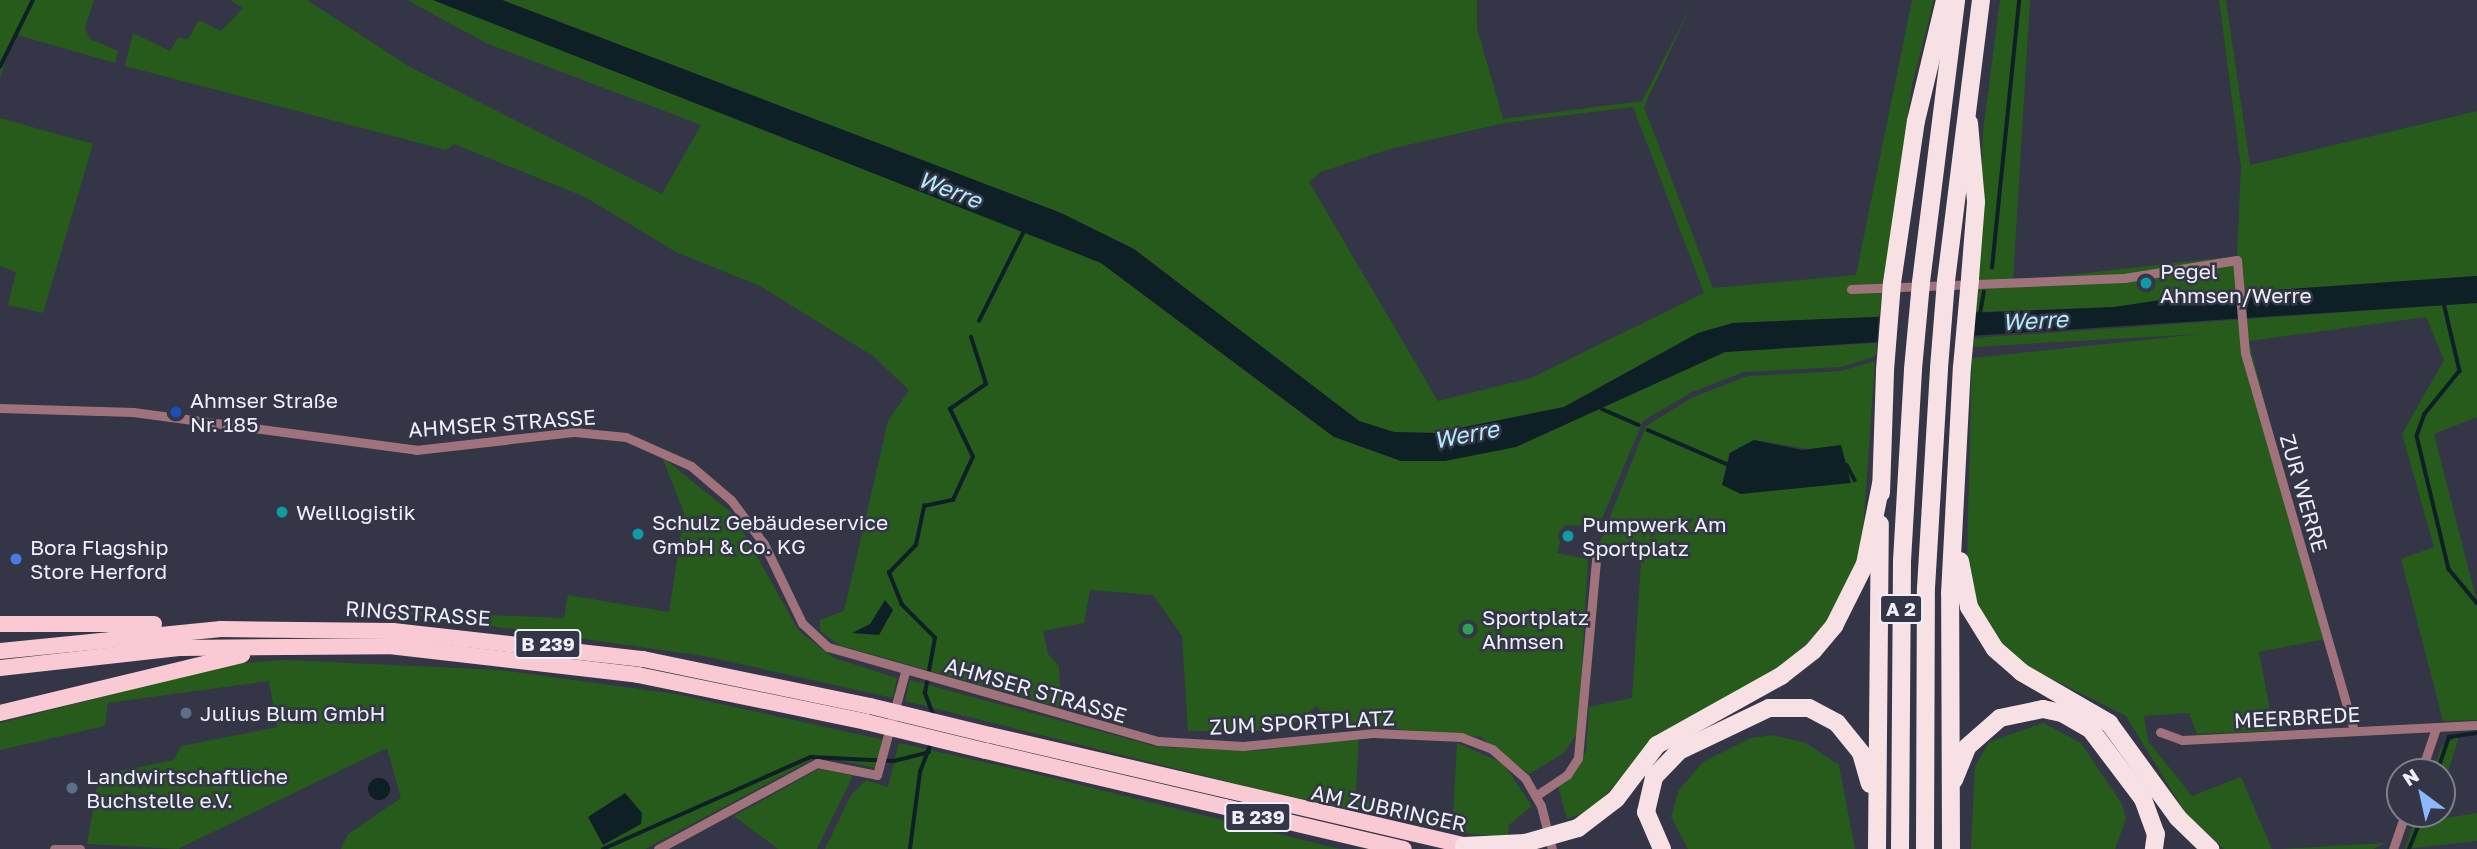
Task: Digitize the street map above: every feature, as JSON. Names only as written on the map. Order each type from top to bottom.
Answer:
[{"type":"highway","points":[[1877,849],[1885,370],[1892,283],[1916,121],[1945,0]]},
{"type":"highway","name":"A 2","points":[[1900,849],[1902,587],[1913,369],[1921,282],[1956,0]]},
{"type":"highway","name":"A 2","points":[[1925,849],[1926,588],[1939,368],[1946,281],[1981,0]]},
{"type":"highway","points":[[1951,849],[1953,519],[1970,279],[1975,152],[1966,110]]},
{"type":"highway","points":[[1472,847],[1525,843],[1578,828],[1616,799],[1657,745],[1781,676],[1813,651],[1834,626],[1865,564],[1881,484]]},
{"type":"highway","points":[[1953,519],[1962,580],[1981,631],[2021,672],[2109,723],[2178,818],[2210,849]]},
{"type":"highway","points":[[0,624],[208,622],[221,629]]},
{"type":"highway","name":"RINGSTRASSE","points":[[0,651],[221,629],[393,631],[542,643],[870,706],[988,743]]},
{"type":"highway","points":[[0,713],[167,668],[328,645]]},
{"type":"highway","name":"RINGSTRASSE","points":[[0,668],[179,648],[328,645],[516,657],[638,675],[866,722],[988,743]]},
{"type":"highway","points":[[1662,849],[1646,812],[1654,777],[1679,751],[1769,708],[1810,708],[1851,737],[1867,769],[1877,826]]},
{"type":"highway","points":[[1950,794],[1967,747],[1984,729],[2021,711],[2062,713],[2091,730],[2143,799],[2155,826],[2154,849]]},
{"type":"highway","name":"AM ZUBRINGER","points":[[988,743],[1125,768],[1472,847]]},
{"type":"highway","name":"AM ZUBRINGER","points":[[988,743],[1113,783],[1404,849]]},
{"type":"street","name":"ZUR WERRE","points":[[1851,289],[2124,278],[2237,260],[2243,336],[2354,731]]},
{"type":"street","name":"AHMSER STRASSE","points":[[0,408],[113,410],[416,450],[575,432],[626,438],[691,466],[731,500],[764,544],[806,628],[828,647],[908,673],[1158,741]]},
{"type":"street","points":[[1536,795],[1567,775],[1578,758],[1596,559]]},
{"type":"street","points":[[658,849],[817,763],[863,775],[882,769],[908,673]]},
{"type":"street","name":"MEERBREDE","points":[[2160,733],[2182,740],[2477,725]]},
{"type":"street","points":[[2426,758],[2437,728]]},
{"type":"street","name":"ZUM SPORTPLATZ","points":[[1158,741],[1243,746],[1374,733],[1461,737],[1506,759],[1536,795],[1552,849]]},
{"type":"street","points":[[2393,849],[2400,828]]},
{"type":"street","points":[[54,849],[80,849]]},
{"type":"green space","points":[[0,0],[94,0],[85,28],[90,39],[118,51],[115,63],[14,34],[0,78]]},
{"type":"green space","points":[[230,0],[307,0],[410,67],[662,194],[701,125],[488,44],[407,0],[433,0],[961,205],[1101,263],[1334,437],[1516,447],[1725,352],[1877,343],[1876,356],[1842,367],[1744,372],[1692,392],[1643,421],[1599,526],[1565,525],[1557,553],[1588,559],[1578,732],[1564,753],[1529,774],[1481,737],[1347,724],[1326,718],[1317,706],[1295,723],[1251,732],[1188,731],[1182,636],[1153,595],[1090,590],[1084,623],[1043,631],[1048,654],[1059,666],[1061,708],[839,645],[820,631],[820,620],[844,611],[888,421],[909,390],[873,356],[760,286],[676,252],[585,197],[454,144],[446,150],[125,66],[133,33],[170,51],[178,38],[188,39],[199,20],[221,31],[243,8]]},
{"type":"green space","points":[[502,0],[1477,0],[1477,28],[1503,119],[1642,101],[1694,0],[1644,107],[1713,288],[1856,275],[1912,0],[1934,0],[1912,85],[1879,317],[1733,323],[1698,333],[1564,407],[1435,433],[1394,432],[1359,421],[1134,249],[1061,213]],"holes":[[[1633,107],[1704,293],[1531,378],[1438,401],[1309,182],[1321,172],[1390,149],[1504,123]]]},
{"type":"green space","points":[[2000,0],[2030,0],[2013,281],[2237,256],[2241,167],[2219,0],[2226,0],[2250,165],[2477,111],[2477,276],[2188,296],[2114,307],[1976,312],[1983,132]]},
{"type":"green space","points":[[0,118],[93,144],[43,313],[8,305],[16,272],[0,266]]},
{"type":"green space","points":[[2477,303],[2477,417],[2434,434],[2477,602],[2477,720],[2443,721],[2401,559],[2434,547],[2402,434],[2444,360],[2426,317],[2249,341],[2269,420],[2263,421],[2325,639],[2259,652],[2274,731],[2197,734],[2189,713],[2144,716],[2148,741],[2192,796],[2241,777],[2272,849],[2224,849],[2186,814],[2126,716],[2028,667],[2000,641],[1976,601],[1967,559],[1972,358],[2200,334],[1973,347],[1974,338]]},
{"type":"green space","points":[[1875,361],[1862,547],[1850,584],[1821,631],[1777,670],[1663,732],[1592,810],[1567,819],[1558,786],[1586,752],[1589,707],[1632,698],[1641,563],[1630,548],[1598,547],[1646,426],[1693,397],[1748,376],[1841,371]],"holes":[[[1754,440],[1809,449],[1722,485],[1729,453]]]},
{"type":"green space","points":[[662,457],[733,514],[799,631],[834,658],[897,678],[893,698],[704,656],[385,611],[564,618],[568,595],[669,612],[684,513]]},
{"type":"green space","points":[[285,660],[501,670],[676,694],[884,740],[875,768],[819,756],[645,849],[341,849],[348,834],[401,798],[387,748],[178,849],[87,844],[99,775],[174,760],[181,746],[277,727],[269,681],[108,703],[105,726],[0,750],[0,723],[231,664]]},
{"type":"green space","points":[[910,680],[1158,747],[1256,751],[1359,738],[1356,791],[1361,800],[1453,816],[1457,743],[1503,763],[1532,806],[1509,825],[1508,837],[1463,833],[1270,792],[905,701]]},
{"type":"green space","points":[[2043,723],[2081,743],[2122,804],[2126,819],[2115,849],[1971,849],[1975,766],[1989,742]]},
{"type":"green space","points":[[1773,735],[1806,743],[1839,765],[1855,849],[1688,849],[1671,817],[1679,790],[1703,762],[1751,738]]},
{"type":"green space","points":[[2459,736],[2452,758],[2437,758],[2442,746]]},
{"type":"green space","points":[[899,743],[1340,849],[825,849],[851,795],[866,780],[888,787]]},
{"type":"green space","points":[[819,769],[853,776],[817,849],[778,849],[734,816]]},
{"type":"green space","points":[[2477,813],[2477,841],[2405,849],[2412,828],[2456,828],[2456,816]]},
{"type":"green space","points":[[2386,843],[2373,849],[2277,849]]},
{"type":"water","name":"Werre","points":[[433,0],[502,0],[1061,213],[1134,249],[1359,421],[1394,432],[1435,433],[1564,407],[1698,333],[1733,323],[2114,307],[2188,296],[2477,276],[2477,303],[1725,352],[1516,447],[1445,461],[1401,461],[1334,437],[1101,263]]},
{"type":"water","points":[[1754,440],[1802,450],[1841,445],[1851,483],[1741,494],[1722,485],[1730,453]]},
{"type":"water","points":[[885,600],[893,610],[879,635],[852,633],[870,624]]},
{"type":"water","points":[[379,778],[387,781],[390,789],[387,797],[379,800],[371,797],[368,789],[371,781]]},
{"type":"water","points":[[625,793],[642,813],[641,824],[603,845],[588,817]]},
{"type":"pier","points":[[1976,309],[1974,341],[1877,347],[1879,314]]},
{"type":"waterway","points":[[0,67],[33,0]]},
{"type":"waterway","points":[[1992,268],[2019,0]]},
{"type":"waterway","points":[[979,321],[1025,229]]},
{"type":"waterway","points":[[1980,314],[1984,292]]},
{"type":"waterway","points":[[2444,303],[2460,371],[2425,414],[2417,436],[2449,569],[2477,603]]},
{"type":"waterway","points":[[934,717],[925,693],[935,638],[902,605],[889,573],[916,545],[924,506],[953,500],[973,457],[950,409],[986,384],[971,337]]},
{"type":"waterway","points":[[1602,409],[1639,425]]},
{"type":"waterway","points":[[1648,430],[1729,465]]},
{"type":"waterway","points":[[1847,465],[1855,480]]},
{"type":"waterway","points":[[2442,758],[2449,737],[2477,733]]},
{"type":"waterway","points":[[910,849],[920,772],[932,741]]},
{"type":"waterway","points":[[603,849],[811,757],[894,761],[929,752]]},
{"type":"waterway","points":[[2409,849],[2417,828]]},
{"type":"place","name":"Pegel Ahmsen/Werre","points":[[2146,283]]},
{"type":"place","name":"Ahmser Straße Nr. 185","points":[[176,412]]},
{"type":"place","name":"Welllogistik","points":[[282,512]]},
{"type":"place","name":"Schulz Gebäudeservice GmbH & Co. KG","points":[[638,534]]},
{"type":"place","name":"Pumpwerk Am Sportplatz","points":[[1568,536]]},
{"type":"place","name":"Bora Flagship Store Herford","points":[[16,559]]},
{"type":"place","name":"Sportplatz Ahmsen","points":[[1468,629]]},
{"type":"place","name":"Julius Blum GmbH","points":[[186,713]]},
{"type":"place","name":"Landwirtschaftliche Buchstelle e.V.","points":[[72,788]]}]
